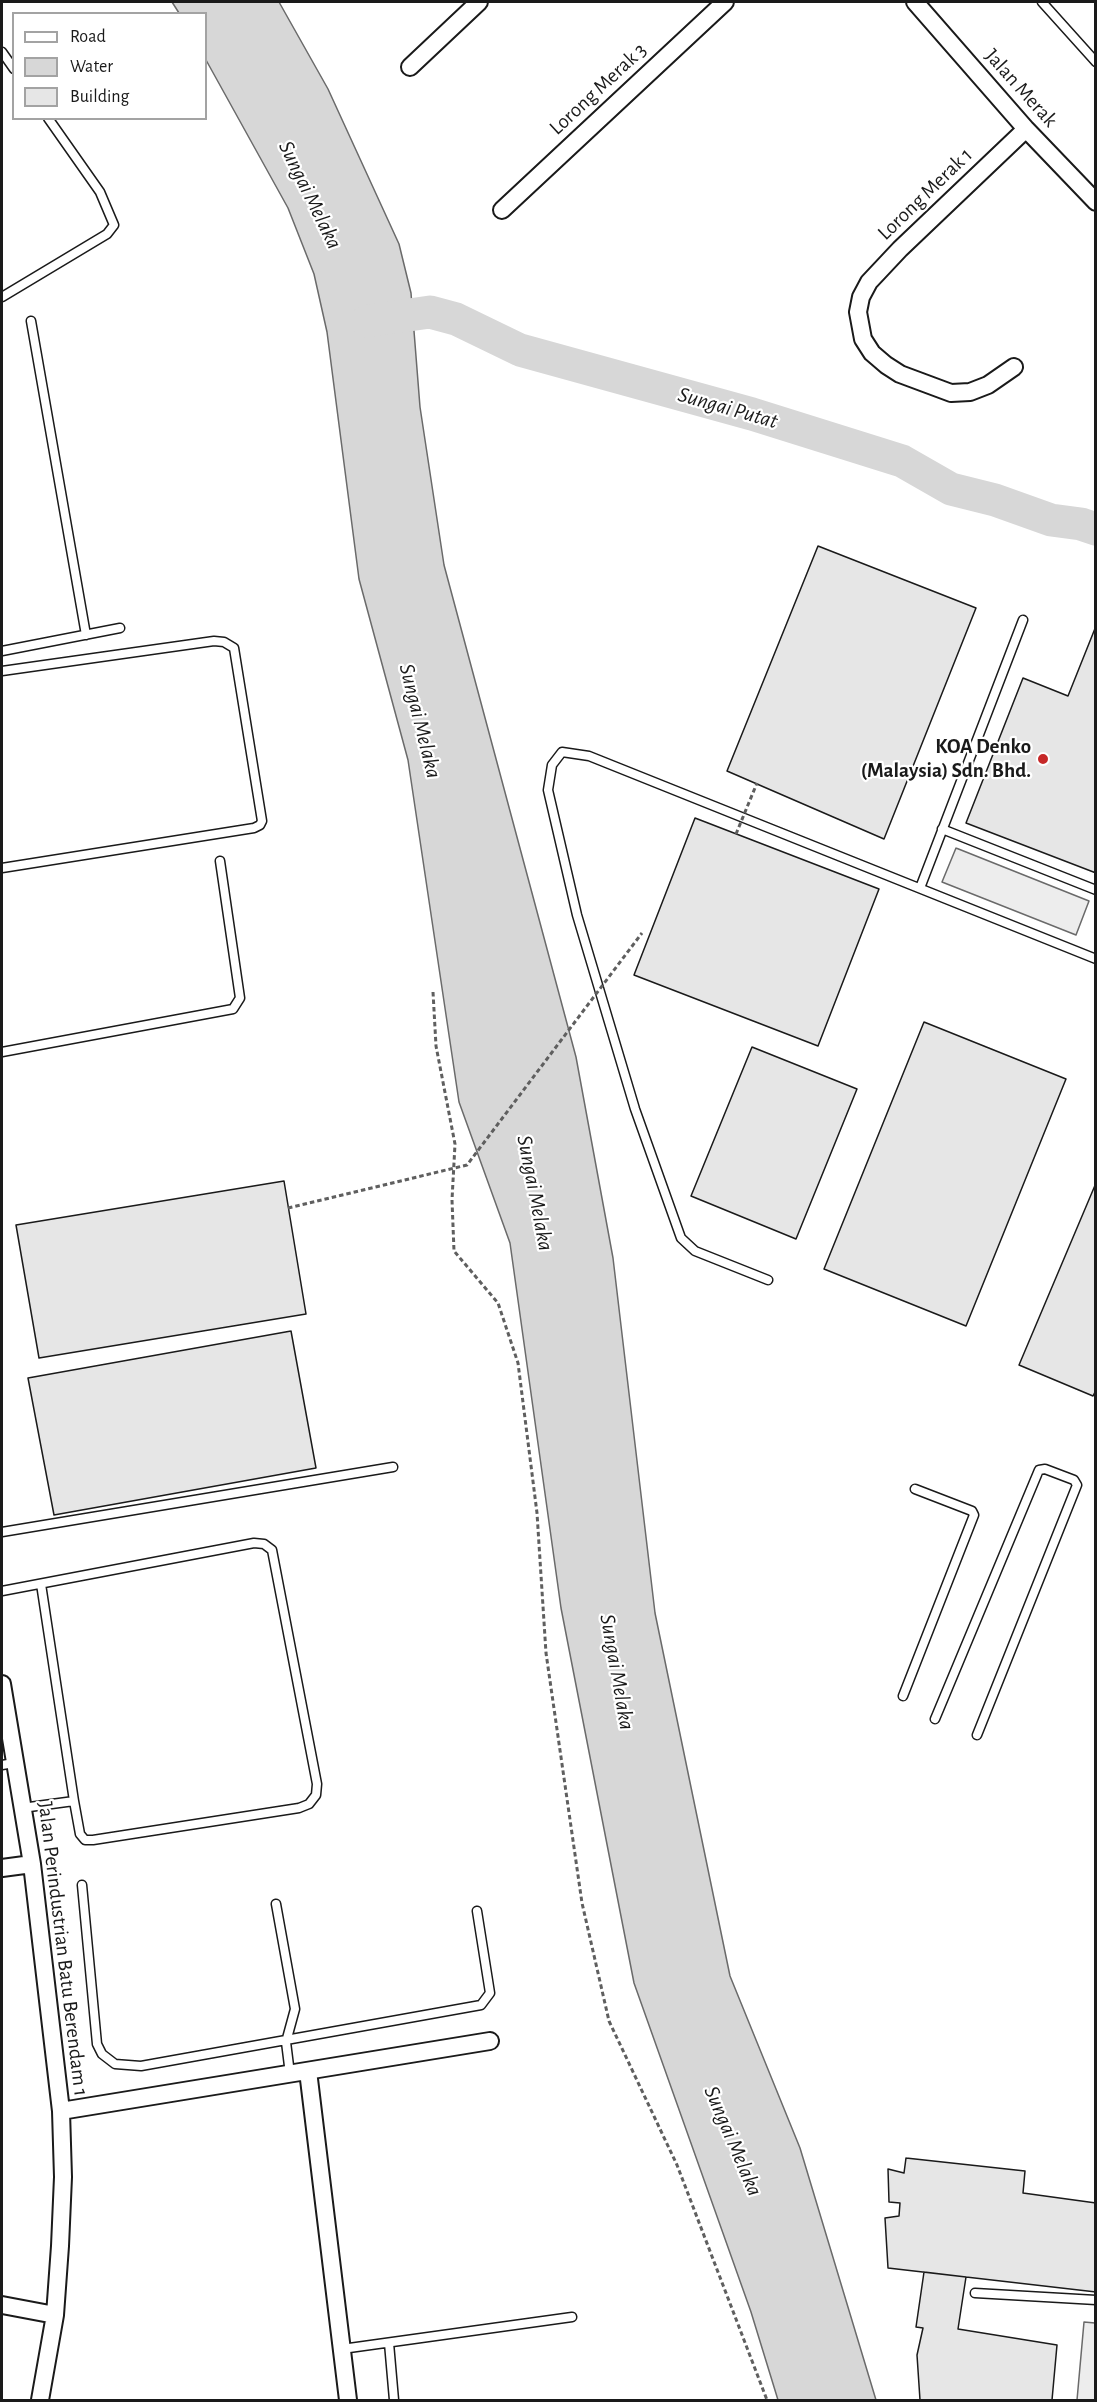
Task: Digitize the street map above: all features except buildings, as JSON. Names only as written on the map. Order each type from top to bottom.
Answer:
[{"type":"street","points":[[410,67],[479,2]]},
{"type":"street","name":"Lorong Merak 3","points":[[502,210],[725,2]]},
{"type":"street","name":"Jalan Merak","points":[[915,2],[1026,129],[1095,202]]},
{"type":"street","name":"Lorong Merak 1","points":[[1014,367],[1002,377],[970,392],[951,393],[900,374],[872,353],[864,339],[858,312],[861,297],[870,282],[900,249],[1026,129]]},
{"type":"street","name":"Jalan Perindustrian Batu Berendam 1","points":[[2,1684],[8,1764],[22,1808],[32,1864],[61,2111],[63,2177],[55,2315],[40,2400]]},
{"type":"street","points":[[2,1868],[32,1864]]},
{"type":"street","points":[[61,2111],[490,2041]]},
{"type":"street","points":[[308,2071],[348,2400]]},
{"type":"street","points":[[2,2305],[55,2315]]},
{"type":"lane","points":[[1042,2],[1095,62]]},
{"type":"lane","points":[[2,52],[12,66]]},
{"type":"lane","points":[[2,297],[107,234],[114,225],[100,192],[49,120]]},
{"type":"lane","points":[[31,321],[86,635]]},
{"type":"lane","points":[[920,888],[1023,620]]},
{"type":"lane","points":[[2,651],[120,628]]},
{"type":"lane","points":[[2,671],[213,641],[224,642],[234,648],[262,821],[254,828],[2,868]]},
{"type":"lane","points":[[768,1280],[694,1251],[681,1238],[636,1109],[577,915],[548,790],[552,765],[562,752],[589,756],[1095,959]]},
{"type":"lane","points":[[942,829],[1095,890]]},
{"type":"lane","points":[[2,1052],[233,1009],[240,998],[220,861]]},
{"type":"lane","points":[[2,1532],[393,1467]]},
{"type":"lane","points":[[935,1719],[1039,1470],[1045,1469],[1074,1480],[1077,1485],[977,1735]]},
{"type":"lane","points":[[903,1696],[974,1515],[972,1511],[915,1489]]},
{"type":"lane","points":[[2,1591],[254,1543],[264,1544],[272,1550],[317,1784],[316,1795],[309,1804],[299,1808],[85,1840],[80,1834],[74,1801],[41,1584]]},
{"type":"lane","points":[[22,1808],[74,1801]]},
{"type":"lane","points":[[82,1885],[95,2028],[102,2054],[115,2064],[141,2066],[481,2006],[490,1993],[477,1911]]},
{"type":"lane","points":[[276,1904],[295,2009],[286,2042],[290,2074]]},
{"type":"lane","points":[[975,2293],[1095,2300]]},
{"type":"lane","points":[[342,2349],[572,2317]]},
{"type":"lane","points":[[388,2343],[394,2400]]},
{"type":"path","points":[[736,834],[757,783]]},
{"type":"path","points":[[288,1208],[466,1165],[642,933]]},
{"type":"path","points":[[433,992],[436,1046],[455,1144],[452,1200],[454,1251],[498,1303],[518,1363],[537,1513],[546,1653],[582,1903],[607,2010],[677,2165],[767,2400]]},
{"type":"shaded area","points":[[956,848],[1089,901],[1076,935],[942,882]]},
{"type":"shaded area","points":[[1084,2322],[1095,2323],[1095,2400],[1077,2400]]},
{"type":"water","name":"Sungai Melaka","points":[[172,2],[279,2],[328,89],[399,244],[411,293],[420,407],[444,565],[576,1057],[613,1258],[655,1613],[730,1976],[800,2148],[876,2400],[778,2400],[751,2312],[634,1983],[561,1608],[510,1243],[459,1102],[408,760],[359,579],[327,332],[314,274],[288,208],[207,62],[207,12],[178,12]]},
{"type":"waterway","name":"Sungai Putat","points":[[367,321],[430,312],[456,319],[520,350],[752,414],[902,461],[951,489],[995,500],[1051,520],[1081,524],[1096,529]]},
{"type":"place","name":"KOA Denko (Malaysia) Sdn. Bhd.","points":[[1043,759]]}]
